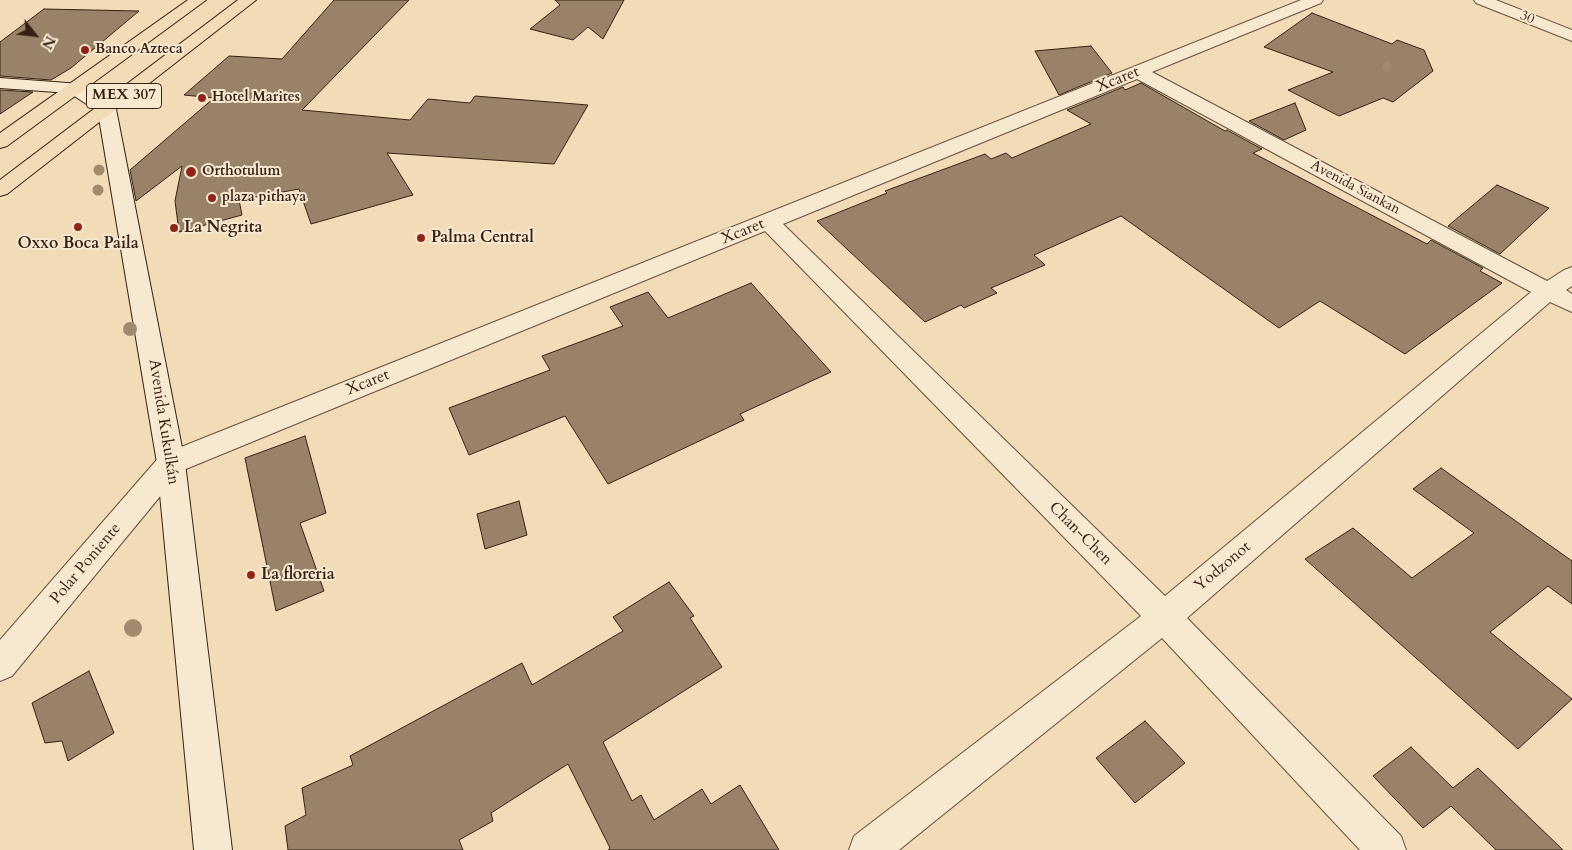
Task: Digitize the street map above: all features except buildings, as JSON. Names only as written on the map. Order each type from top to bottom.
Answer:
[{"type":"main road","name":"MEX 307","points":[[0,142],[198,0]]},
{"type":"main road","name":"MEX 307","points":[[0,190],[248,0]]},
{"type":"street","name":"Xcaret","points":[[171,463],[1315,0]]},
{"type":"street","name":"30","points":[[1482,0],[1572,36]]},
{"type":"street","name":"Avenida Siankan","points":[[1138,72],[1564,290]]},
{"type":"street","points":[[0,84],[74,88],[107,109]]},
{"type":"street","name":"Avenida Kukulkán","points":[[107,109],[171,463],[213,850]]},
{"type":"street","name":"Chan-Chen","points":[[768,222],[1164,617],[1387,850]]},
{"type":"street","name":"Yodzonot","points":[[868,850],[1164,617],[1564,290]]},
{"type":"street","name":"Polar Poniente","points":[[0,664],[171,463]]},
{"type":"place","name":"Banco Azteca","points":[[85,50]]},
{"type":"place","name":"Hotel Marites","points":[[202,98]]},
{"type":"place","name":"Orthotulum","points":[[191,172]]},
{"type":"place","name":"plaza pithaya","points":[[212,198]]},
{"type":"place","name":"Oxxo Boca Paila","points":[[78,227]]},
{"type":"place","name":"La Negrita","points":[[174,228]]},
{"type":"place","name":"Palma Central","points":[[421,238]]},
{"type":"place","name":"La floreria","points":[[251,575]]}]
